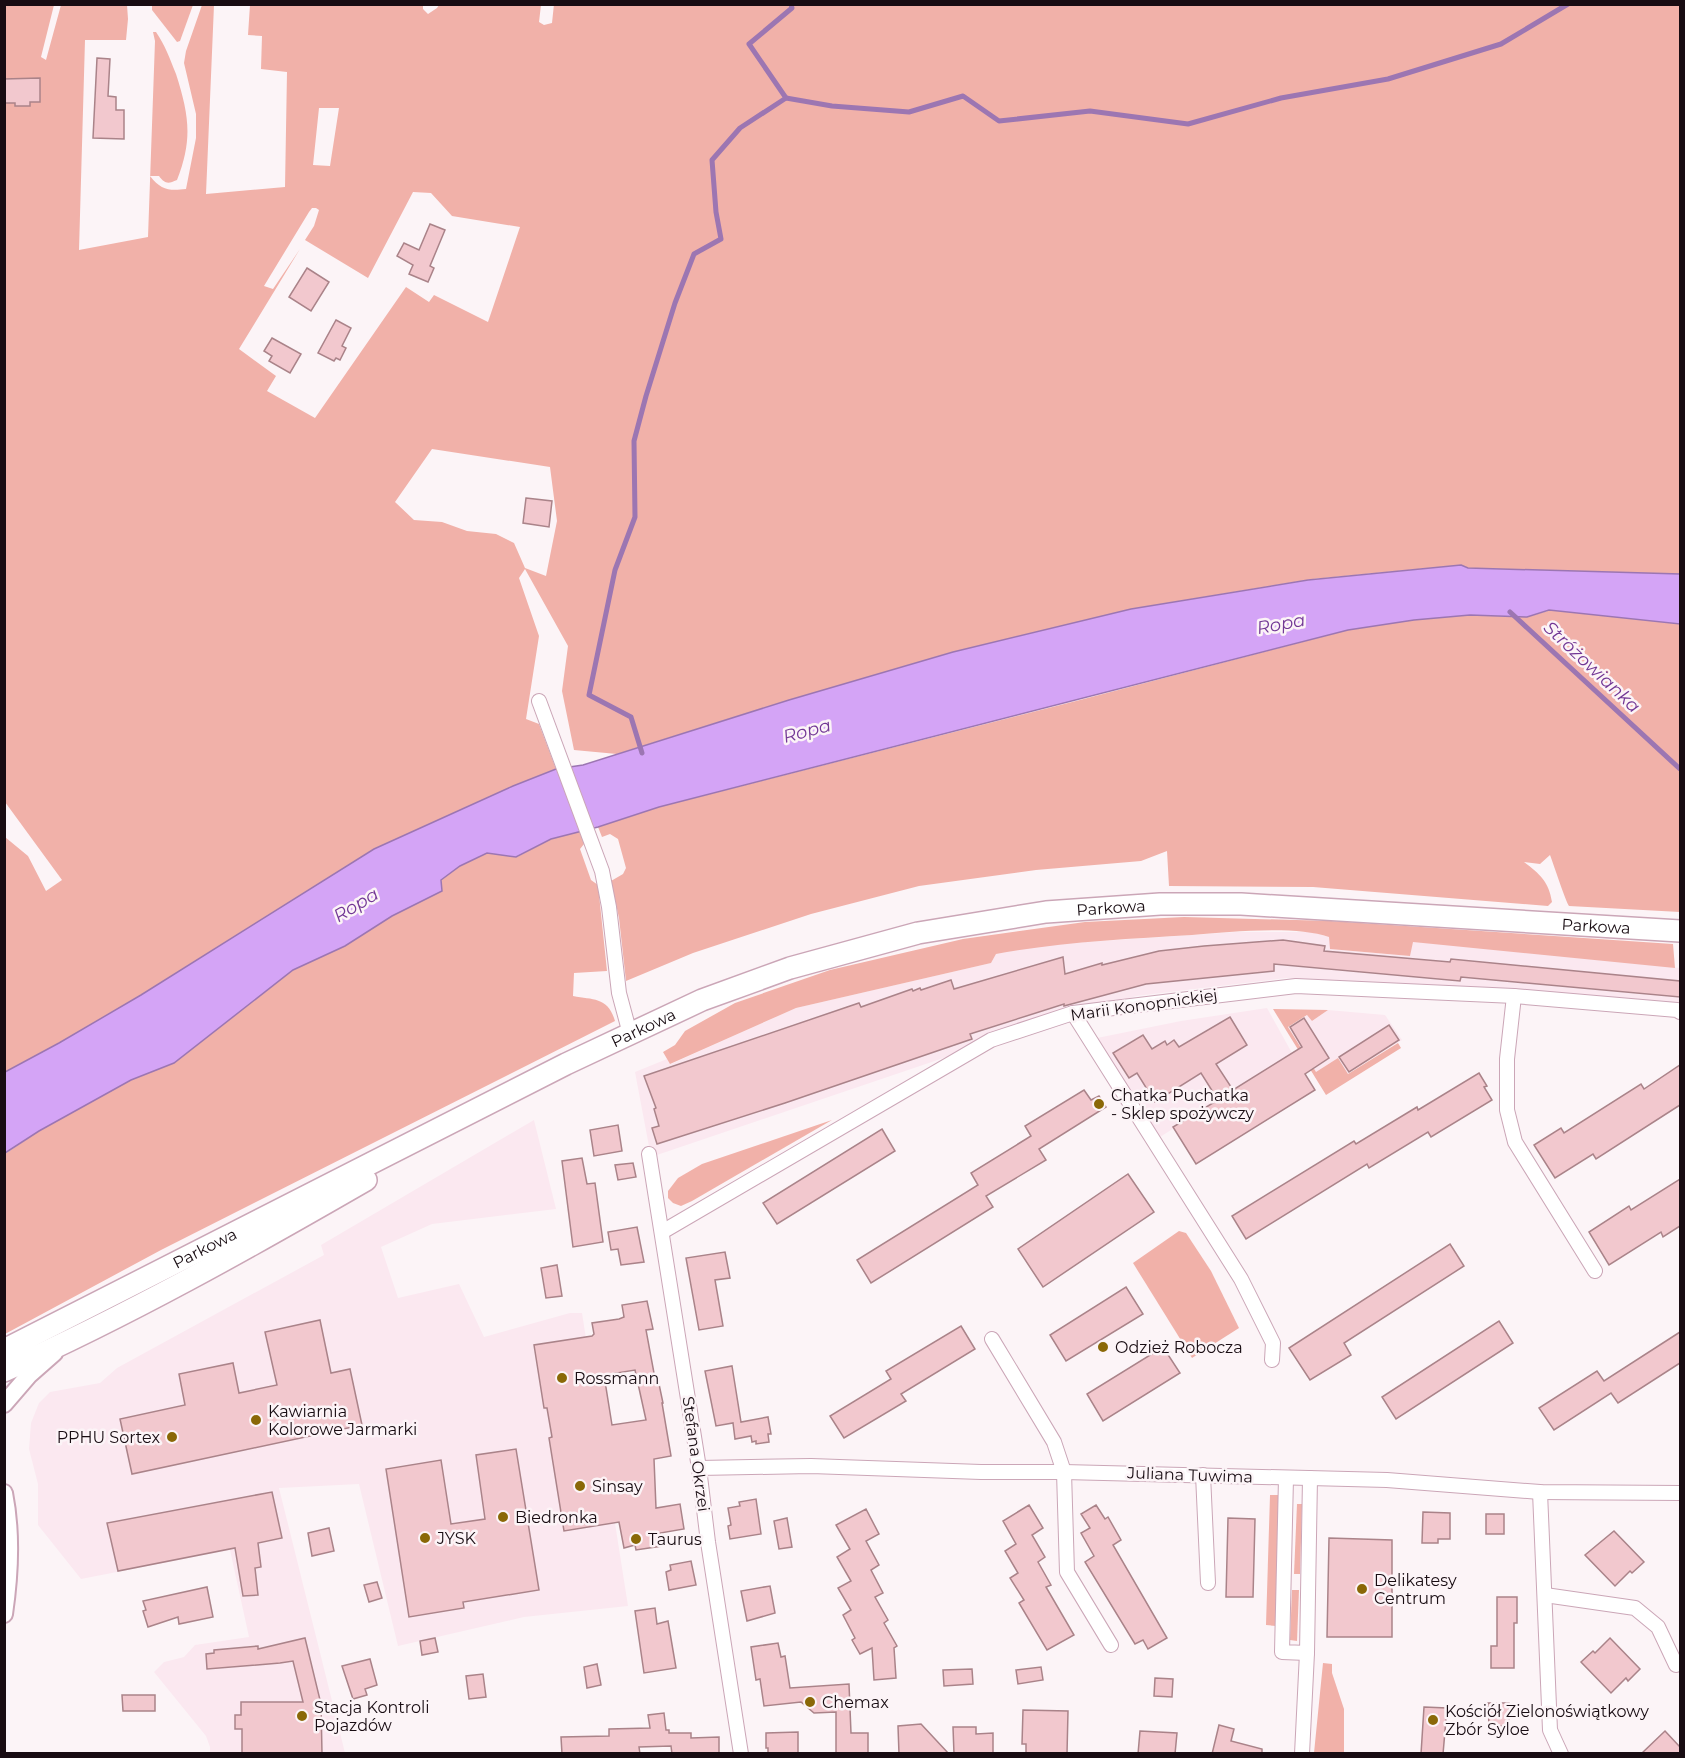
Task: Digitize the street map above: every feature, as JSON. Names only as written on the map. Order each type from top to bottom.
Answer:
[{"type":"main road","name":"Parkowa","points":[[4,1350],[566,1064],[702,1000],[790,968],[918,933],[1046,912],[1160,904],[1241,904],[1680,931]]},
{"type":"main road","name":"Parkowa","points":[[4,1371],[62,1345],[220,1264],[566,1064]]},
{"type":"street","points":[[539,701],[602,871],[609,907],[618,993],[630,1034]]},
{"type":"street","name":"Marii Konopnickiej","points":[[662,1232],[991,1040],[1073,1013],[1296,986],[1514,996],[1680,1012]]},
{"type":"street","points":[[1514,996],[1507,1059],[1507,1110],[1515,1142],[1595,1271]]},
{"type":"street","points":[[1073,1013],[1241,1279],[1273,1343],[1272,1360]]},
{"type":"street","name":"Stefana Okrzei","points":[[649,1154],[699,1468],[708,1542],[741,1754]]},
{"type":"street","points":[[992,1339],[1054,1442],[1064,1472],[1067,1572],[1111,1645]]},
{"type":"street","points":[[4,1404],[29,1375],[62,1345]]},
{"type":"street","name":"Juliana Tuwima","points":[[699,1468],[811,1466],[981,1472],[1203,1475],[1387,1480],[1540,1492],[1680,1493]]},
{"type":"street","points":[[1203,1475],[1208,1583]]},
{"type":"street","points":[[1286,1478],[1282,1652],[1307,1653]]},
{"type":"street","points":[[1302,1754],[1307,1653],[1310,1478]]},
{"type":"street","points":[[4,1492],[9,1520],[9,1582],[4,1614]]},
{"type":"street","points":[[1540,1492],[1550,1730],[1561,1754]]},
{"type":"street","points":[[1545,1595],[1635,1608],[1658,1627],[1676,1665]]},
{"type":"shaded area","points":[[554,4],[1680,5],[1680,574],[1468,568],[1461,565],[1313,579],[1131,609],[953,652],[617,754],[574,750],[562,691],[568,646],[525,569],[519,578],[539,636],[526,719],[539,724],[556,769],[447,817],[59,1043],[5,1072],[5,837],[28,856],[46,891],[62,880],[5,802],[4,5],[54,5],[41,57],[46,60],[61,5],[127,5],[126,40],[85,40],[79,250],[148,237],[150,176],[166,188],[186,189],[196,138],[196,114],[184,63],[202,5],[214,5],[206,194],[285,187],[287,72],[261,69],[262,36],[248,35],[250,5],[427,5],[423,6],[423,9],[428,14],[439,5],[541,5],[539,22],[544,25],[552,23]],"holes":[[[319,108],[339,108],[330,166],[313,165]],[[413,192],[431,193],[452,216],[520,227],[488,322],[434,295],[429,302],[406,287],[315,418],[267,391],[276,376],[239,349],[300,249],[273,289],[264,286],[312,208],[319,210],[314,226],[305,240],[368,278]],[[432,449],[550,467],[557,521],[546,576],[525,568],[514,543],[496,534],[467,531],[442,522],[414,520],[395,502]]]},
{"type":"shaded area","points":[[152,5],[193,5],[180,41],[177,42],[152,10]]},
{"type":"shaded area","points":[[153,32],[156,32],[162,42],[176,74],[184,102],[187,127],[185,152],[177,180],[167,182],[159,176],[150,176],[155,41]]},
{"type":"shaded area","points":[[1551,610],[1680,624],[1680,912],[1569,906],[1550,855],[1540,864],[1524,862],[1546,884],[1552,902],[1548,906],[1313,887],[1169,886],[1167,851],[1141,861],[1036,870],[919,886],[811,914],[693,953],[626,981],[619,918],[611,881],[623,874],[626,868],[618,839],[610,834],[602,837],[598,827],[659,807],[1348,630],[1410,620],[1470,615],[1527,617]]},
{"type":"shaded area","points":[[580,830],[584,844],[580,849],[591,880],[598,885],[607,971],[574,973],[573,996],[599,1001],[612,1013],[615,1021],[161,1250],[5,1334],[5,1154],[39,1131],[131,1080],[174,1063],[293,970],[345,946],[392,916],[442,891],[441,880],[460,866],[487,853],[517,857],[551,839]]},
{"type":"shaded area","points":[[1184,917],[1331,921],[1673,944],[1675,968],[1413,942],[1410,956],[1330,949],[1329,937],[1315,933],[1281,930],[1094,942],[996,954],[991,963],[796,1008],[670,1064],[663,1052],[675,1045],[685,1031],[735,1003],[830,970],[963,939],[1085,922]]},
{"type":"shaded area","points":[[1236,932],[1313,932],[1329,937],[1331,949],[1410,956],[1412,941],[1680,968],[1680,1005],[1286,978],[1136,996],[973,1048],[651,1157],[635,1072],[667,1059],[671,1064],[796,1008],[991,963],[996,954],[1042,945]]},
{"type":"shaded area","points":[[1267,1008],[1292,1053],[1160,1137],[1097,1038],[1181,1021]]},
{"type":"shaded area","points":[[1273,1009],[1328,1010],[1312,1021],[1307,1015],[1288,1027],[1316,1072],[1338,1058],[1348,1074],[1398,1043],[1401,1048],[1326,1095]]},
{"type":"shaded area","points":[[1328,1010],[1385,1015],[1402,1040],[1348,1074],[1316,1073],[1288,1027],[1308,1015],[1312,1021]]},
{"type":"shaded area","points":[[534,1120],[556,1209],[432,1224],[381,1247],[398,1298],[459,1284],[484,1337],[570,1313],[582,1313],[628,1606],[524,1617],[398,1646],[359,1484],[279,1488],[345,1753],[210,1753],[206,1736],[154,1672],[164,1662],[184,1657],[195,1645],[249,1637],[230,1550],[81,1579],[38,1525],[38,1484],[29,1449],[31,1423],[39,1403],[50,1392],[100,1383],[117,1368],[324,1255],[321,1245]]},
{"type":"shaded area","points":[[832,1120],[692,1201],[681,1206],[668,1198],[668,1191],[678,1178],[702,1164]]},
{"type":"shaded area","points":[[1179,1231],[1186,1233],[1211,1271],[1239,1328],[1192,1358],[1133,1263]]},
{"type":"shaded area","points":[[1270,1495],[1279,1495],[1276,1626],[1266,1625]]},
{"type":"shaded area","points":[[1297,1504],[1302,1504],[1300,1574],[1294,1574]]},
{"type":"shaded area","points":[[1292,1590],[1299,1590],[1297,1641],[1290,1640]]},
{"type":"shaded area","points":[[1323,1663],[1332,1664],[1332,1673],[1344,1709],[1344,1753],[1314,1753]]},
{"type":"water","name":"Ropa","points":[[1461,565],[1468,568],[1680,574],[1680,624],[1549,610],[1527,617],[1470,615],[1414,620],[1348,630],[659,807],[598,827],[551,839],[516,857],[487,853],[460,866],[441,880],[442,891],[392,916],[345,946],[293,970],[174,1063],[131,1080],[39,1131],[5,1153],[5,1072],[141,995],[374,849],[513,786],[556,769],[583,765],[789,700],[953,652],[1131,609],[1308,580]]},
{"type":"building","points":[[97,58],[110,59],[108,96],[116,97],[116,110],[124,110],[124,139],[93,138]]},
{"type":"building","points":[[40,78],[40,102],[30,102],[30,106],[4,103],[4,79]]},
{"type":"building","points":[[430,224],[445,230],[430,266],[434,268],[428,282],[409,274],[413,265],[397,256],[404,243],[419,250]]},
{"type":"building","points":[[307,268],[329,282],[311,311],[289,297]]},
{"type":"building","points":[[336,320],[351,328],[342,346],[346,348],[340,360],[336,358],[334,361],[318,353]]},
{"type":"building","points":[[272,338],[301,354],[290,373],[269,361],[272,356],[264,351]]},
{"type":"building","points":[[526,498],[552,501],[549,527],[523,523]]},
{"type":"building","points":[[1283,940],[1325,946],[1324,951],[1450,962],[1451,959],[1680,981],[1680,997],[1461,977],[1460,981],[1274,964],[1274,971],[1146,984],[1064,1006],[1064,1004],[970,1034],[972,1039],[657,1144],[652,1128],[659,1126],[654,1109],[656,1108],[644,1076],[859,1003],[861,1007],[912,989],[913,991],[920,988],[921,990],[951,980],[954,989],[1063,957],[1065,974],[1102,963],[1102,965],[1159,951]]},
{"type":"building","points":[[1230,1017],[1247,1045],[1216,1064],[1233,1090],[1302,1047],[1290,1027],[1304,1018],[1329,1058],[1305,1074],[1315,1090],[1196,1164],[1173,1127],[1218,1100],[1201,1073],[1155,1102],[1137,1073],[1129,1078],[1113,1053],[1143,1035],[1152,1049],[1165,1041],[1167,1045],[1174,1040],[1179,1047]]},
{"type":"building","points":[[1389,1025],[1399,1040],[1349,1072],[1339,1057]]},
{"type":"building","points":[[1680,1065],[1680,1105],[1596,1159],[1593,1154],[1555,1178],[1534,1145],[1561,1128],[1564,1133],[1641,1084],[1644,1089]]},
{"type":"building","points":[[1479,1073],[1492,1100],[1431,1137],[1428,1132],[1369,1168],[1367,1164],[1246,1239],[1232,1216],[1354,1141],[1356,1144]]},
{"type":"building","points":[[1084,1090],[1091,1100],[1099,1096],[1106,1107],[1039,1149],[1046,1160],[986,1196],[993,1207],[871,1283],[857,1260],[978,1185],[971,1173],[1031,1136],[1025,1126]]},
{"type":"building","points":[[618,1125],[622,1151],[594,1156],[590,1130]]},
{"type":"building","points":[[882,1129],[895,1151],[777,1224],[763,1203]]},
{"type":"building","points":[[582,1158],[587,1184],[595,1183],[603,1242],[573,1247],[562,1161]]},
{"type":"building","points":[[633,1163],[636,1177],[618,1180],[615,1165]]},
{"type":"building","points":[[1128,1174],[1154,1212],[1043,1287],[1018,1249]]},
{"type":"building","points":[[1680,1179],[1680,1226],[1663,1237],[1661,1232],[1609,1265],[1589,1232],[1629,1206],[1631,1210]]},
{"type":"building","points":[[637,1227],[644,1262],[621,1265],[618,1249],[611,1250],[608,1232]]},
{"type":"building","points":[[1450,1244],[1464,1266],[1344,1343],[1351,1355],[1310,1380],[1289,1348]]},
{"type":"building","points":[[725,1252],[730,1278],[715,1280],[723,1326],[699,1330],[686,1258]]},
{"type":"building","points":[[557,1265],[562,1296],[546,1298],[541,1268]]},
{"type":"building","points":[[1126,1287],[1143,1314],[1066,1361],[1050,1335]]},
{"type":"building","points":[[647,1301],[653,1329],[646,1330],[656,1384],[659,1384],[663,1403],[671,1456],[654,1459],[656,1508],[680,1504],[684,1529],[660,1533],[662,1546],[636,1550],[635,1545],[624,1548],[619,1522],[564,1531],[549,1438],[552,1437],[547,1408],[544,1408],[534,1345],[592,1336],[594,1334],[592,1323],[624,1317],[622,1305]],"holes":[[[635,1370],[646,1420],[612,1425],[604,1375]]]},
{"type":"building","points":[[320,1320],[331,1373],[350,1369],[362,1425],[132,1474],[120,1419],[185,1405],[179,1374],[233,1363],[239,1393],[277,1385],[265,1332]]},
{"type":"building","points":[[1499,1321],[1513,1343],[1396,1419],[1382,1397]]},
{"type":"building","points":[[961,1326],[975,1349],[901,1394],[906,1401],[844,1438],[830,1416],[891,1379],[886,1371]]},
{"type":"building","points":[[1680,1332],[1680,1363],[1618,1403],[1611,1393],[1554,1430],[1539,1408],[1597,1371],[1604,1381]]},
{"type":"building","points":[[1163,1347],[1180,1373],[1103,1421],[1087,1394]]},
{"type":"building","points":[[732,1366],[741,1422],[768,1417],[771,1434],[768,1434],[769,1442],[756,1444],[756,1441],[752,1442],[751,1436],[735,1439],[733,1423],[716,1426],[705,1371]]},
{"type":"building","points":[[516,1449],[539,1590],[463,1602],[464,1608],[409,1617],[386,1469],[441,1460],[451,1524],[485,1519],[476,1455]]},
{"type":"building","points":[[272,1492],[282,1538],[258,1543],[261,1567],[255,1568],[258,1595],[243,1596],[235,1548],[118,1571],[107,1523]]},
{"type":"building","points":[[756,1499],[761,1534],[730,1539],[728,1526],[731,1525],[728,1508],[740,1506],[739,1502]]},
{"type":"building","points":[[1029,1505],[1043,1528],[1032,1535],[1045,1557],[1038,1562],[1051,1585],[1046,1587],[1074,1635],[1047,1650],[1019,1603],[1024,1600],[1010,1578],[1018,1573],[1005,1551],[1016,1544],[1003,1521]]},
{"type":"building","points":[[1096,1505],[1105,1519],[1108,1517],[1121,1540],[1113,1545],[1167,1638],[1148,1649],[1143,1640],[1135,1644],[1085,1562],[1094,1556],[1081,1533],[1090,1528],[1081,1514]]},
{"type":"building","points":[[866,1509],[879,1534],[866,1541],[879,1565],[871,1570],[883,1593],[875,1597],[888,1620],[884,1623],[897,1646],[894,1648],[896,1678],[874,1680],[872,1648],[860,1654],[852,1640],[855,1638],[843,1615],[851,1610],[838,1588],[851,1581],[837,1557],[850,1549],[836,1525]]},
{"type":"building","points":[[1423,1512],[1450,1513],[1450,1539],[1438,1539],[1438,1543],[1422,1543]]},
{"type":"building","points":[[1486,1514],[1504,1514],[1504,1534],[1486,1534]]},
{"type":"building","points":[[787,1518],[792,1547],[779,1549],[774,1521]]},
{"type":"building","points":[[1228,1518],[1255,1519],[1253,1597],[1226,1597]]},
{"type":"building","points":[[329,1528],[334,1551],[312,1556],[308,1533]]},
{"type":"building","points":[[1614,1531],[1644,1562],[1632,1573],[1630,1571],[1615,1586],[1585,1555]]},
{"type":"building","points":[[1329,1538],[1392,1540],[1392,1637],[1327,1637]]},
{"type":"building","points":[[691,1561],[696,1585],[669,1590],[666,1572],[671,1570],[670,1565]]},
{"type":"building","points":[[377,1582],[382,1598],[369,1602],[364,1585]]},
{"type":"building","points":[[770,1586],[775,1613],[747,1621],[741,1591]]},
{"type":"building","points":[[207,1587],[213,1617],[179,1624],[178,1617],[148,1627],[143,1611],[146,1610],[143,1601]]},
{"type":"building","points":[[1497,1597],[1517,1597],[1517,1623],[1514,1623],[1514,1668],[1491,1668],[1491,1646],[1497,1646]]},
{"type":"building","points":[[655,1608],[657,1624],[668,1621],[676,1668],[644,1673],[635,1611]]},
{"type":"building","points":[[305,1638],[321,1704],[322,1754],[242,1754],[242,1729],[235,1729],[235,1715],[241,1715],[241,1702],[303,1702],[293,1661],[207,1669],[206,1654],[214,1653],[214,1650],[258,1646],[258,1649]]},
{"type":"building","points":[[435,1638],[438,1652],[422,1655],[420,1641]]},
{"type":"building","points":[[1610,1638],[1640,1669],[1628,1681],[1626,1678],[1611,1693],[1581,1662],[1593,1651],[1595,1653]]},
{"type":"building","points":[[778,1643],[781,1657],[785,1656],[790,1688],[849,1684],[851,1733],[868,1733],[868,1754],[836,1754],[836,1712],[814,1713],[801,1702],[764,1706],[760,1679],[756,1680],[751,1647]]},
{"type":"building","points":[[370,1659],[377,1685],[365,1689],[367,1695],[353,1699],[342,1666]]},
{"type":"building","points":[[597,1664],[601,1685],[587,1688],[584,1667]]},
{"type":"building","points":[[1041,1667],[1043,1680],[1018,1684],[1016,1670]]},
{"type":"building","points":[[972,1669],[973,1684],[944,1686],[943,1670]]},
{"type":"building","points":[[483,1674],[486,1697],[469,1699],[466,1676]]},
{"type":"building","points":[[1155,1678],[1173,1679],[1172,1697],[1154,1696]]},
{"type":"building","points":[[122,1695],[155,1695],[155,1711],[123,1711]]},
{"type":"building","points":[[1488,1703],[1509,1703],[1509,1726],[1489,1726]]},
{"type":"building","points":[[1424,1707],[1447,1708],[1443,1754],[1421,1754]]},
{"type":"building","points":[[1023,1710],[1068,1711],[1067,1754],[1026,1754],[1026,1744],[1022,1744]]},
{"type":"building","points":[[664,1713],[666,1730],[669,1730],[669,1733],[691,1733],[691,1738],[719,1737],[719,1754],[672,1754],[671,1746],[639,1747],[640,1754],[562,1754],[561,1737],[609,1736],[609,1729],[650,1728],[648,1715]]},
{"type":"building","points":[[921,1724],[949,1754],[899,1754],[898,1726]]},
{"type":"building","points":[[1219,1725],[1234,1729],[1231,1741],[1262,1749],[1262,1754],[1212,1754]]},
{"type":"building","points":[[953,1727],[976,1727],[976,1734],[993,1733],[993,1754],[954,1754]]},
{"type":"building","points":[[1140,1731],[1177,1733],[1175,1754],[1138,1754]]},
{"type":"building","points":[[1665,1731],[1680,1747],[1680,1754],[1641,1754]]},
{"type":"building","points":[[798,1732],[798,1754],[768,1754],[766,1733]]},
{"type":"waterway","points":[[642,753],[631,717],[589,695],[615,570],[635,517],[634,441],[675,303],[694,254],[721,239],[716,212],[712,160],[740,128],[786,98],[749,44],[792,8],[791,4]]},
{"type":"waterway","points":[[786,98],[832,106],[909,112],[963,96],[999,121],[1090,111],[1188,124],[1281,98],[1388,79],[1501,44],[1568,4]]},
{"type":"waterway","name":"Stróżowianka","points":[[1510,612],[1680,769]]},
{"type":"place","name":"Chatka Puchatka - Sklep spożywczy","points":[[1099,1104]]},
{"type":"place","name":"Odzież Robocza","points":[[1103,1347]]},
{"type":"place","name":"Rossmann","points":[[562,1378]]},
{"type":"place","name":"Kawiarnia Kolorowe Jarmarki","points":[[256,1420]]},
{"type":"place","name":"PPHU Sortex","points":[[172,1437]]},
{"type":"place","name":"Sinsay","points":[[580,1486]]},
{"type":"place","name":"Biedronka","points":[[503,1517]]},
{"type":"place","name":"JYSK","points":[[425,1538]]},
{"type":"place","name":"Taurus","points":[[636,1539]]},
{"type":"place","name":"Delikatesy Centrum","points":[[1362,1589]]},
{"type":"place","name":"Chemax","points":[[810,1702]]},
{"type":"place","name":"Stacja Kontroli Pojazdów","points":[[302,1716]]},
{"type":"place","name":"Kościół Zielonoświątkowy Zbór Syloe","points":[[1433,1720]]}]
